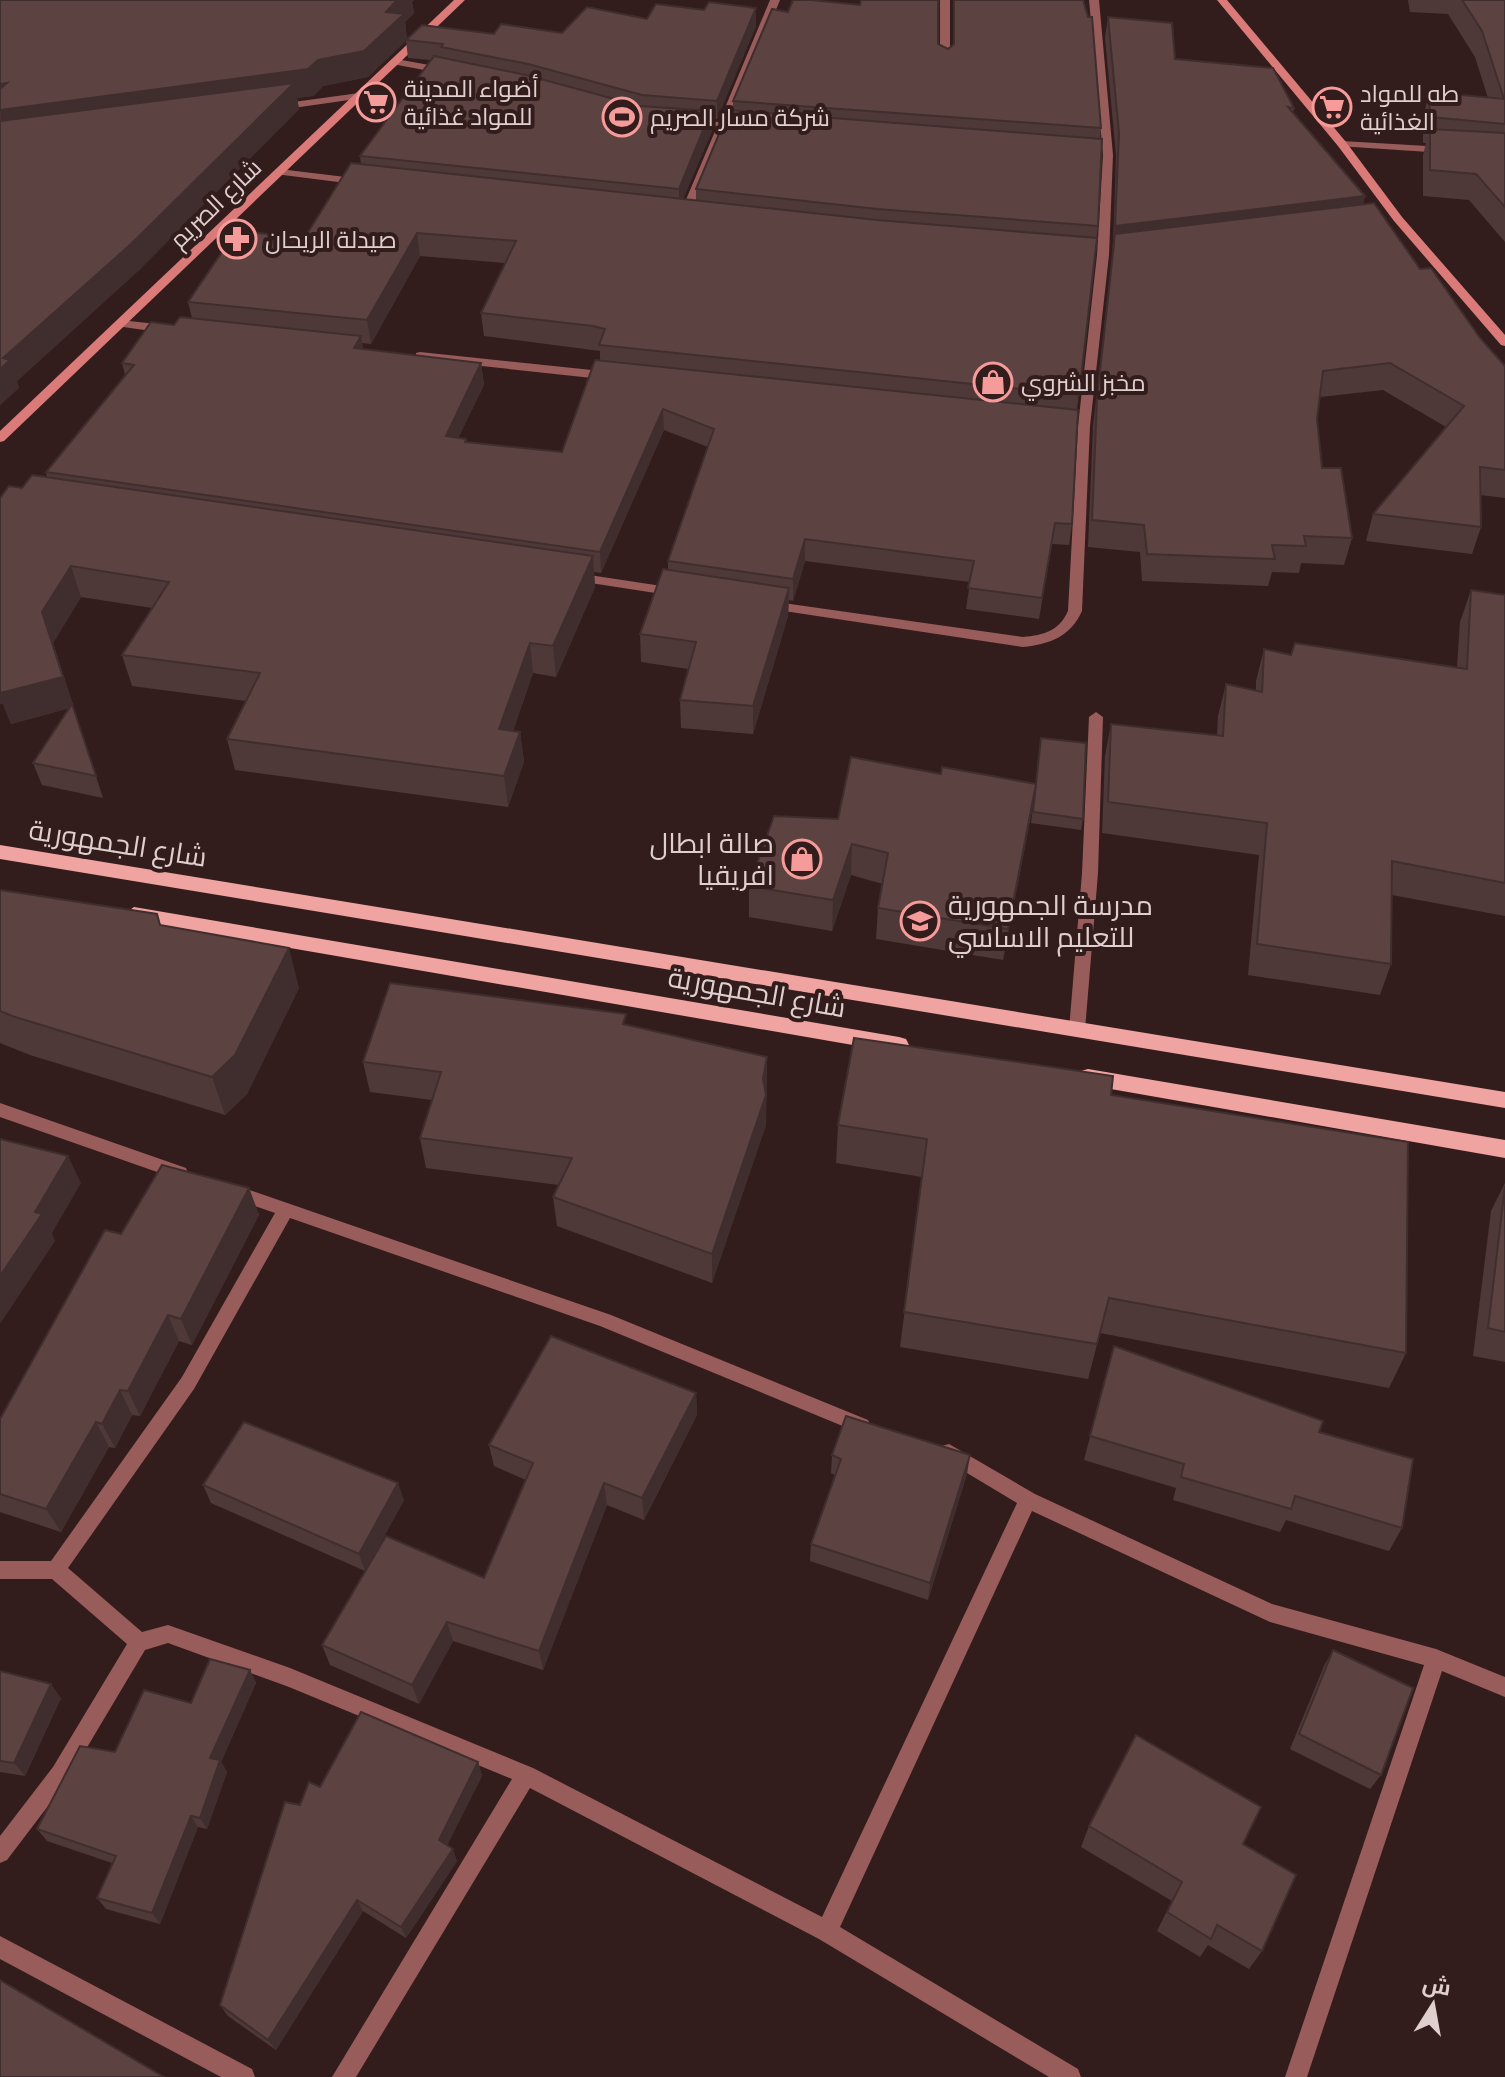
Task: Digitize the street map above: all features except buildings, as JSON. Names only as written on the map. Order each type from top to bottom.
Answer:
[{"type":"main road","name":"شارع الجمهورية","points":[[0,852],[1505,1100]]},
{"type":"main road","name":"شارع الجمهورية","points":[[110,910],[925,1049]]},
{"type":"main road","points":[[1066,1074],[1505,1149]]},
{"type":"street","name":"شارع الصريم","points":[[0,438],[460,0]]},
{"type":"street","points":[[685,216],[775,0]]},
{"type":"street","points":[[945,0],[945,63]]},
{"type":"street","points":[[756,603],[1023,642],[1060,634],[1070,624],[1075,611],[1084,426],[1103,255],[1108,155],[1094,0]]},
{"type":"street","points":[[1222,0],[1342,144],[1398,219],[1504,339]]},
{"type":"street","points":[[396,62],[463,75]]},
{"type":"street","points":[[265,109],[359,96]]},
{"type":"street","points":[[679,122],[751,129]]},
{"type":"street","points":[[1342,144],[1461,151]]},
{"type":"street","points":[[1093,154],[1108,155]]},
{"type":"street","points":[[279,172],[369,183]]},
{"type":"street","points":[[670,215],[701,218]]},
{"type":"street","points":[[1382,221],[1398,219]]},
{"type":"street","points":[[1088,254],[1118,253]]},
{"type":"street","points":[[120,324],[183,331]]},
{"type":"street","points":[[404,354],[625,378]]},
{"type":"street","points":[[1068,425],[1084,426]]},
{"type":"street","points":[[567,576],[693,594]]},
{"type":"street","points":[[1077,1030],[1090,873],[1096,717]]},
{"type":"street","points":[[0,1110],[605,1320],[880,1433]]},
{"type":"street","points":[[56,1570],[188,1383],[286,1210]]},
{"type":"street","points":[[932,1447],[958,1454],[1028,1500],[1270,1613],[1436,1659],[1505,1687]]},
{"type":"street","points":[[827,1931],[1028,1500]]},
{"type":"street","points":[[0,1570],[56,1570],[139,1642]]},
{"type":"street","points":[[0,1853],[60,1774],[139,1642],[168,1634],[290,1678],[526,1775],[827,1931],[1070,2077]]},
{"type":"street","points":[[1296,2077],[1436,1659]]},
{"type":"street","points":[[343,2077],[526,1775]]},
{"type":"street","points":[[0,1947],[244,2077]]},
{"type":"place","name":"أضواء المدينة للمواد غذائية","points":[[376,102]]},
{"type":"place","name":"طه للمواد الغذائية","points":[[1332,107]]},
{"type":"place","name":"شركة مسار الصريم","points":[[622,117]]},
{"type":"place","name":"صيدلة الريحان","points":[[237,239]]},
{"type":"place","name":"مخبز الشروي","points":[[993,382]]},
{"type":"place","name":"صالة ابطال افريقيا","points":[[802,859]]},
{"type":"place","name":"مدرسة الجمهورية للتعليم الاساسي","points":[[920,921]]}]
